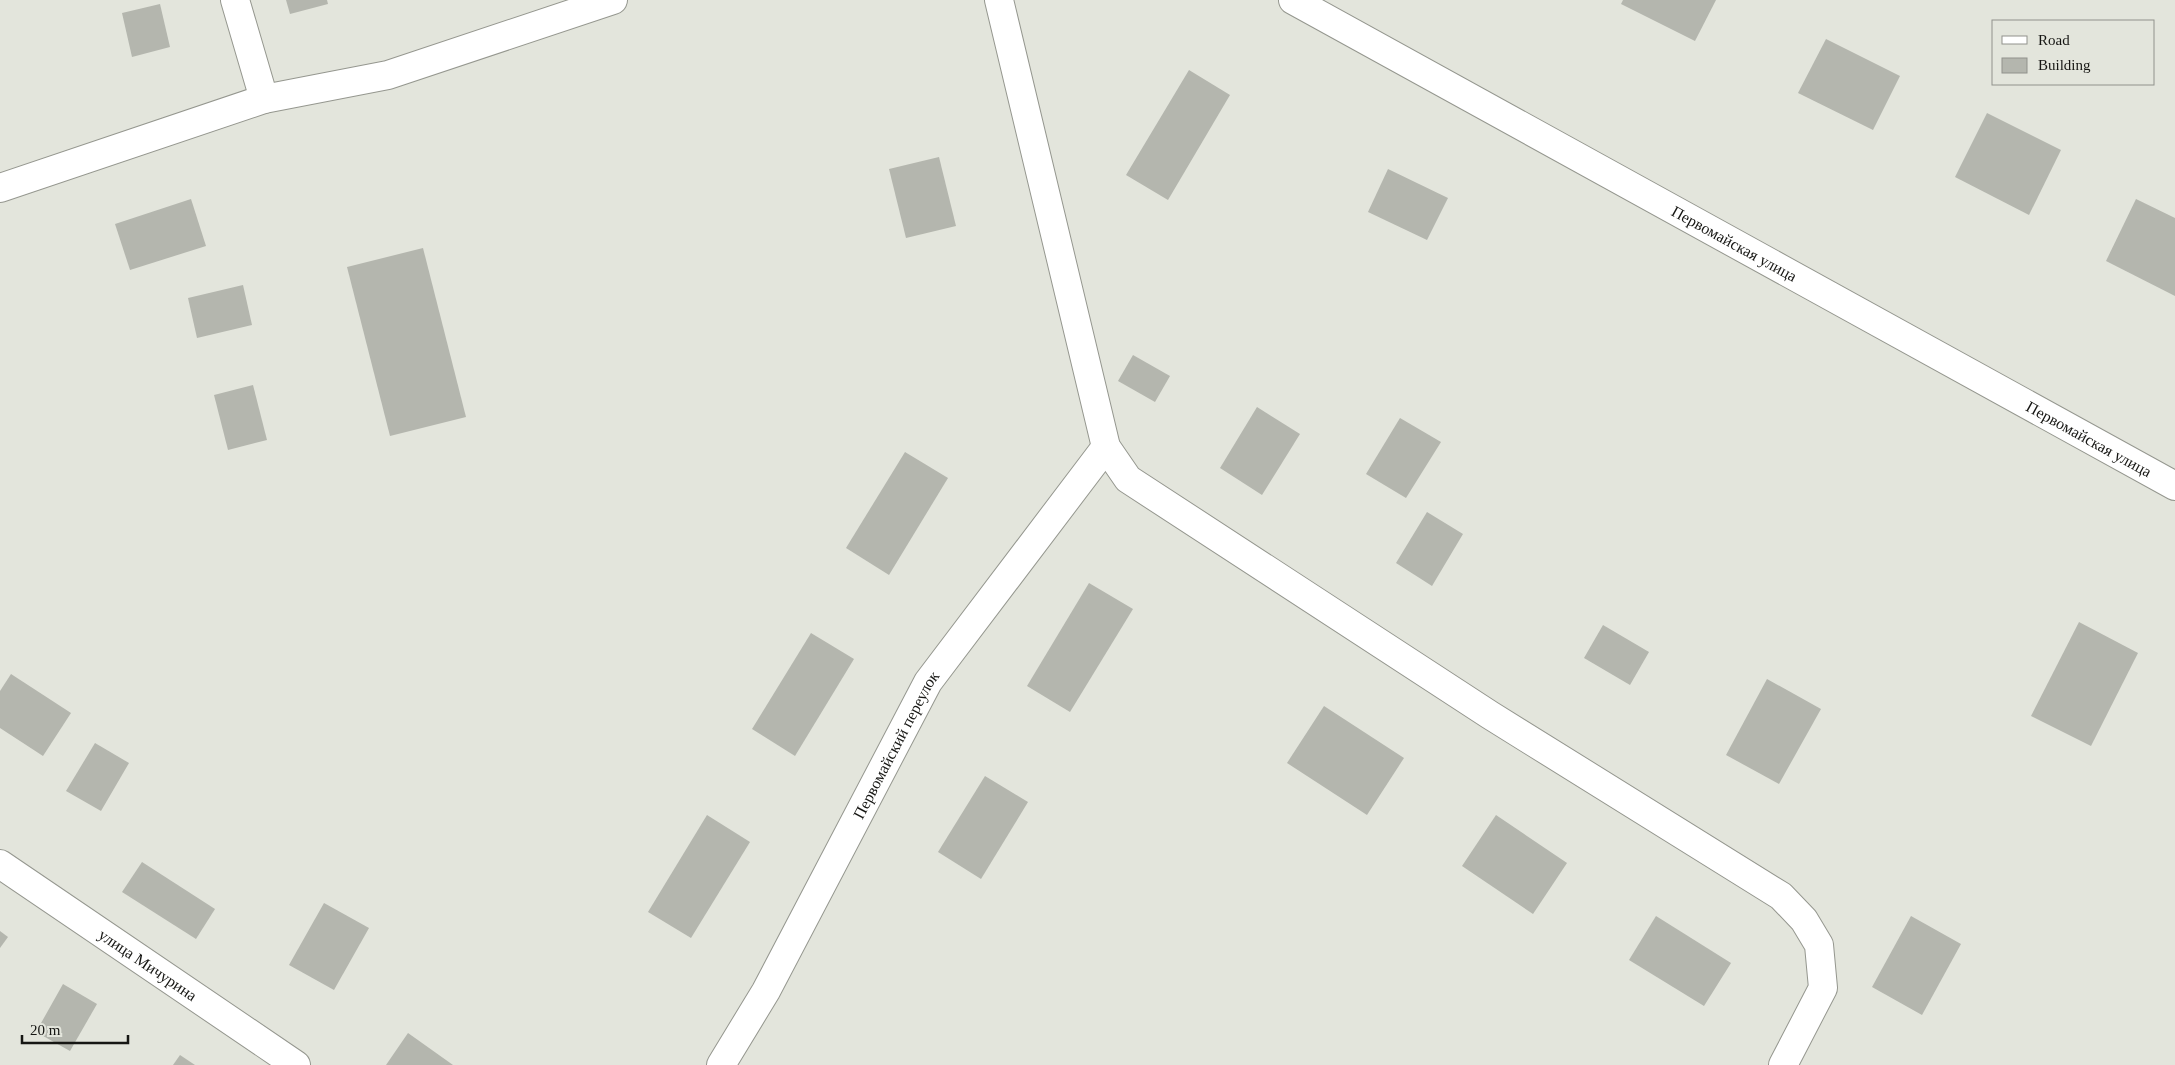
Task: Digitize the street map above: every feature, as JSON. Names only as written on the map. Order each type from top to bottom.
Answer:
[{"type":"street","points":[[235,0],[264,100]]},
{"type":"street","points":[[0,188],[264,100],[388,75],[613,0]]},
{"type":"street","points":[[998,0],[1106,447],[1128,479],[1490,715],[1781,896],[1804,920],[1819,946],[1823,988],[1783,1065]]},
{"type":"street","name":"Первомайская улица","points":[[1293,0],[2175,486]]},
{"type":"street","name":"Первомайский переулок","points":[[721,1065],[766,991],[928,682],[1106,447]]},
{"type":"street","name":"улица Мичурина","points":[[0,864],[296,1065]]},
{"type":"building","points":[[286,0],[327,0],[328,4],[290,14]]},
{"type":"building","points":[[1623,0],[1716,0],[1695,41],[1621,4]]},
{"type":"building","points":[[160,4],[170,47],[132,57],[122,13]]},
{"type":"building","points":[[1826,39],[1900,76],[1873,130],[1798,93]]},
{"type":"building","points":[[1189,70],[1230,95],[1168,200],[1126,175]]},
{"type":"building","points":[[1987,113],[2061,150],[2029,215],[1955,177]]},
{"type":"building","points":[[939,157],[956,226],[906,238],[889,169]]},
{"type":"building","points":[[1388,169],[1448,198],[1427,240],[1368,212]]},
{"type":"building","points":[[191,199],[206,246],[130,270],[115,224]]},
{"type":"building","points":[[2136,199],[2175,218],[2175,296],[2106,261]]},
{"type":"building","points":[[423,248],[466,417],[390,436],[347,267]]},
{"type":"building","points":[[243,285],[252,325],[197,338],[188,298]]},
{"type":"building","points":[[1133,355],[1170,376],[1155,402],[1118,381]]},
{"type":"building","points":[[253,385],[267,440],[228,450],[214,395]]},
{"type":"building","points":[[1257,407],[1300,434],[1262,495],[1220,468]]},
{"type":"building","points":[[1400,418],[1441,442],[1406,498],[1366,474]]},
{"type":"building","points":[[905,452],[948,478],[889,575],[846,548]]},
{"type":"building","points":[[1427,512],[1463,534],[1432,586],[1396,563]]},
{"type":"building","points":[[1089,583],[1133,609],[1070,712],[1027,686]]},
{"type":"building","points":[[2079,622],[2138,653],[2091,746],[2031,716]]},
{"type":"building","points":[[1603,625],[1649,652],[1630,685],[1584,658]]},
{"type":"building","points":[[811,633],[854,659],[795,756],[752,729]]},
{"type":"building","points":[[11,674],[71,713],[43,756],[0,728],[0,691]]},
{"type":"building","points":[[1767,679],[1821,709],[1779,784],[1726,755]]},
{"type":"building","points":[[1324,706],[1404,758],[1367,815],[1287,763]]},
{"type":"building","points":[[95,743],[129,763],[101,811],[66,791]]},
{"type":"building","points":[[985,776],[1028,802],[981,879],[938,852]]},
{"type":"building","points":[[707,815],[750,842],[691,938],[648,912]]},
{"type":"building","points":[[1496,815],[1567,863],[1533,914],[1462,866]]},
{"type":"building","points":[[142,862],[215,909],[196,939],[122,892]]},
{"type":"building","points":[[324,903],[369,928],[334,990],[289,965]]},
{"type":"building","points":[[1656,916],[1731,963],[1704,1006],[1629,960]]},
{"type":"building","points":[[1911,916],[1961,944],[1922,1015],[1872,987]]},
{"type":"building","points":[[0,931],[8,937],[0,948]]},
{"type":"building","points":[[63,984],[97,1004],[70,1051],[36,1032]]},
{"type":"building","points":[[408,1033],[453,1065],[386,1065]]},
{"type":"building","points":[[180,1055],[195,1065],[173,1065]]}]
